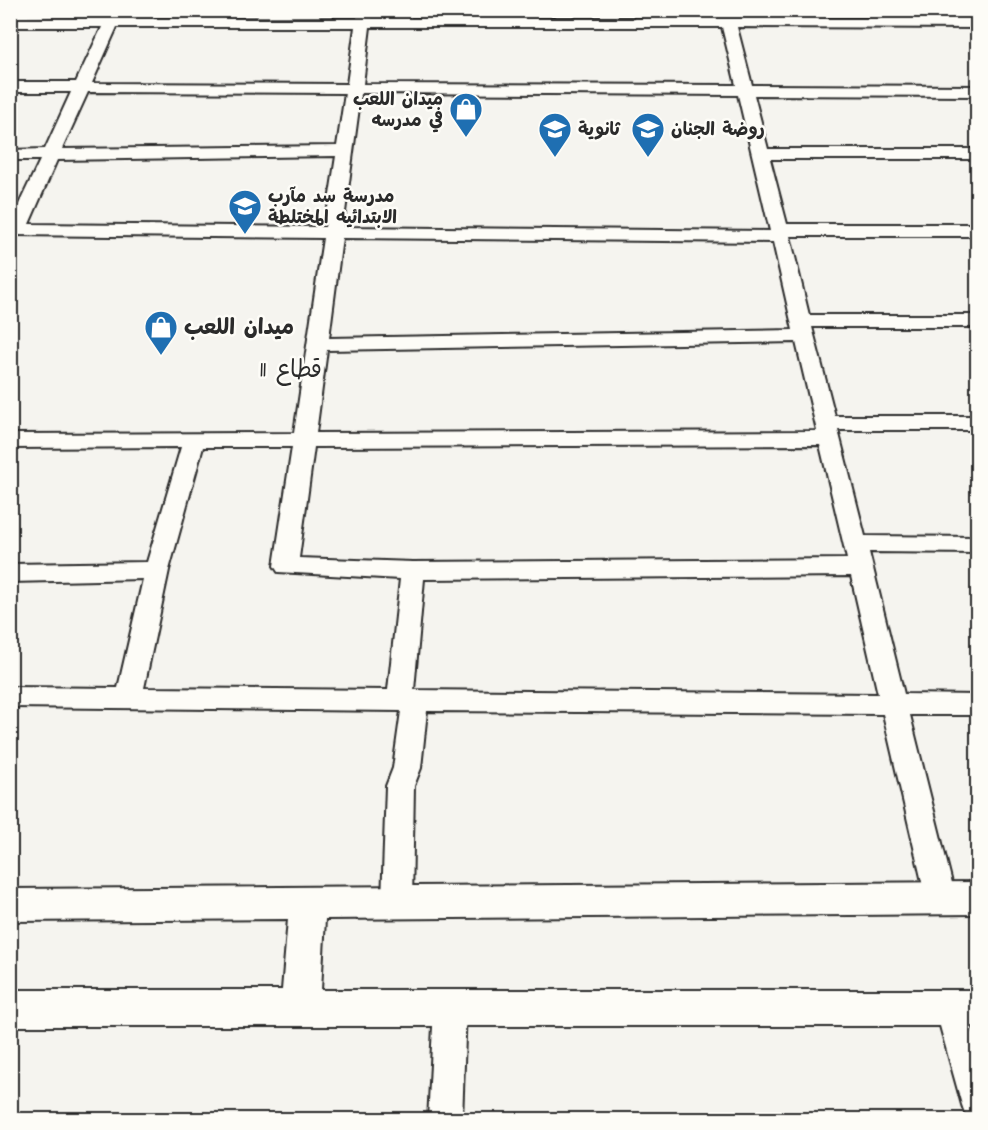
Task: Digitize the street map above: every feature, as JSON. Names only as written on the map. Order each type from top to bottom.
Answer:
[{"type":"main road","points":[[10,11],[114,17],[284,11],[364,17],[472,10]]},
{"type":"street","points":[[114,17],[14,229],[779,233],[978,230]]},
{"type":"street","points":[[10,22],[114,17],[364,17],[729,24],[978,23]]},
{"type":"street","points":[[364,17],[286,566],[413,571],[857,555],[978,545]]},
{"type":"street","points":[[729,24],[941,899]]},
{"type":"street","points":[[10,87],[978,91]]},
{"type":"street","points":[[10,155],[345,151]]},
{"type":"street","points":[[760,154],[978,154]]},
{"type":"street","points":[[317,344],[978,321]]},
{"type":"street","points":[[10,441],[304,440],[827,431],[978,423]]},
{"type":"street","points":[[129,698],[158,570],[194,441]]},
{"type":"street","points":[[10,573],[158,570]]},
{"type":"street","points":[[397,902],[400,786],[407,768],[407,701],[413,571]]},
{"type":"street","points":[[10,697],[978,705]]},
{"type":"street","points":[[10,905],[978,898]]},
{"type":"street","points":[[300,1008],[308,903]]},
{"type":"street","points":[[10,1008],[964,1008],[978,1105]]},
{"type":"street","points":[[445,1119],[450,1008]]},
{"type":"place","name":"ميدان اللعب في مدرسه","points":[[466,138]]},
{"type":"place","name":"ثانوية","points":[[555,158]]},
{"type":"place","name":"روضة الجنان","points":[[648,158]]},
{"type":"place","name":"مدرسة سد مآرب الابتدائيه المختلطة","points":[[245,235]]},
{"type":"place","name":"ميدان اللعب","points":[[161,356]]},
{"type":"district","name":"قطاع 11","points":[[291,370]]}]
